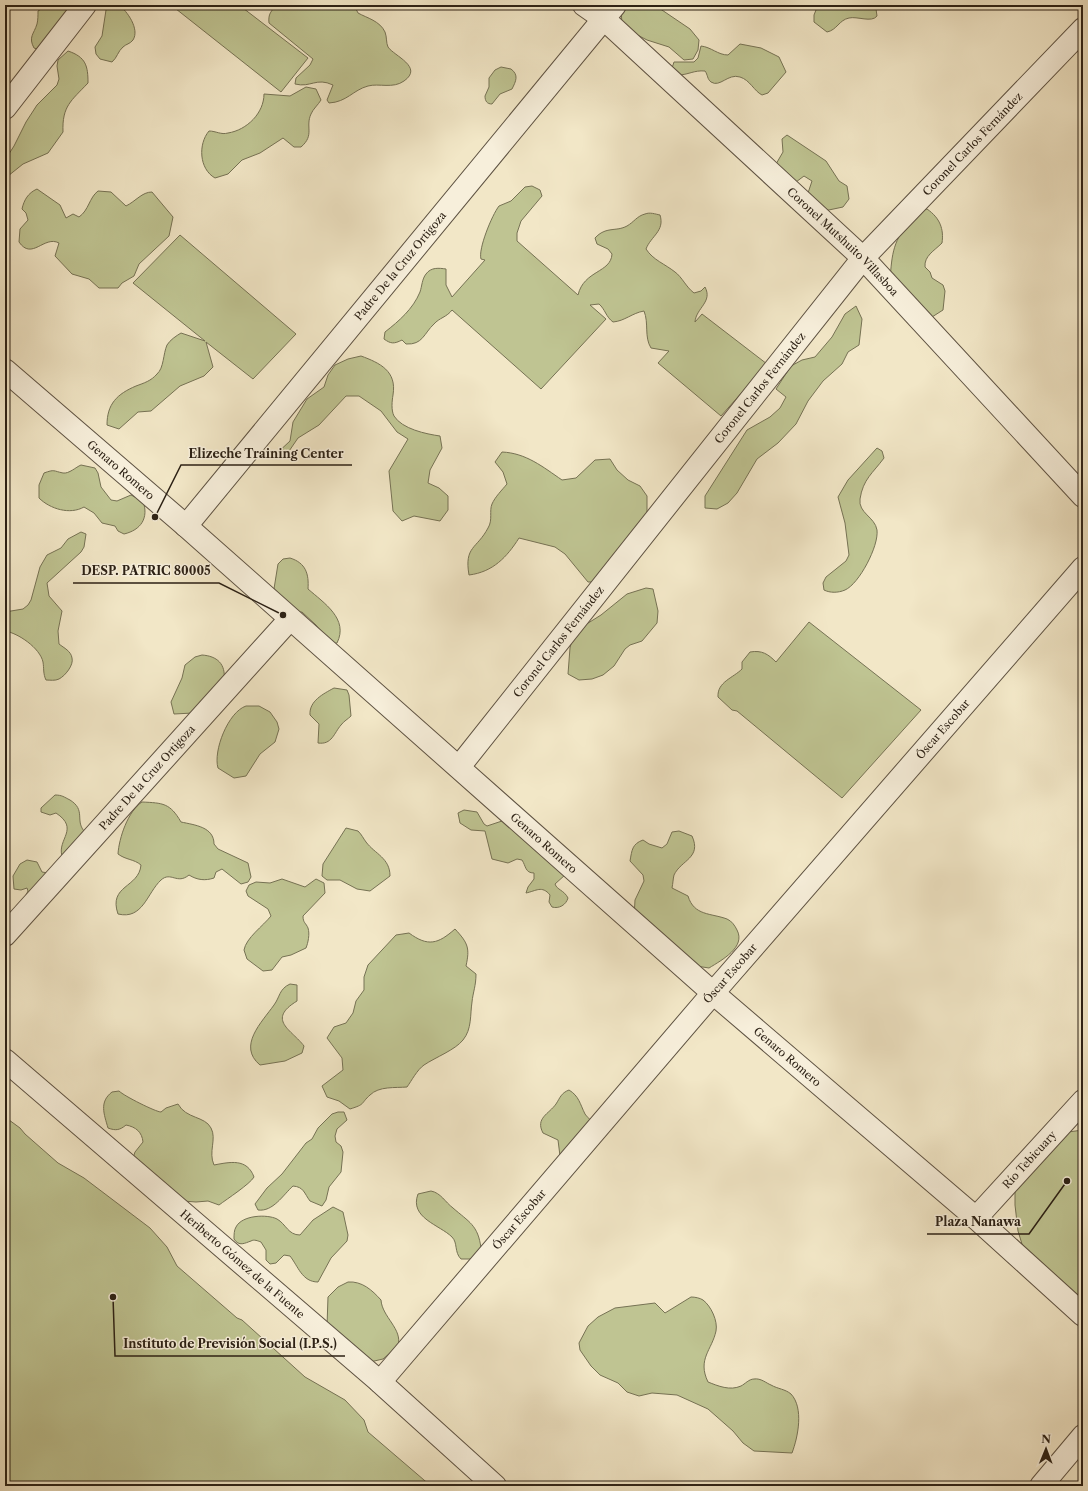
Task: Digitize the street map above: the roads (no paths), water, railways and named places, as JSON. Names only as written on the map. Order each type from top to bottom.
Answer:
[{"type":"street","points":[[5,108],[85,5]]},
{"type":"street","name":"Coronel Mutshuito Villasboa","points":[[584,5],[609,12],[863,258],[1083,496]]},
{"type":"street","name":"Padre De la Cruz Ortigoza","points":[[186,526],[609,12]]},
{"type":"street","name":"Coronel Carlos Fernández","points":[[459,766],[863,258],[1083,29]]},
{"type":"street","name":"Genaro Romero","points":[[5,370],[186,526],[459,766],[713,993],[976,1218],[1083,1315]]},
{"type":"street","name":"Óscar Escobar","points":[[380,1382],[713,993],[1083,568]]},
{"type":"street","name":"Padre De la Cruz Ortigoza","points":[[5,935],[290,619]]},
{"type":"street","name":"Heriberto Gómez de la Fuente","points":[[5,1060],[380,1382],[495,1486]]},
{"type":"street","name":"Río Tebicuary","points":[[976,1218],[1083,1101]]},
{"type":"street","points":[[1042,1486],[1083,1436]]},
{"type":"place","name":"Elizeche Training Center","points":[[155,517]]},
{"type":"place","name":"DESP. PATRIC 80005","points":[[283,615]]},
{"type":"place","name":"Plaza Nanawa","points":[[1067,1181]]},
{"type":"place","name":"Instituto de Previsión Social (I.P.S.)","points":[[113,1297]]}]
